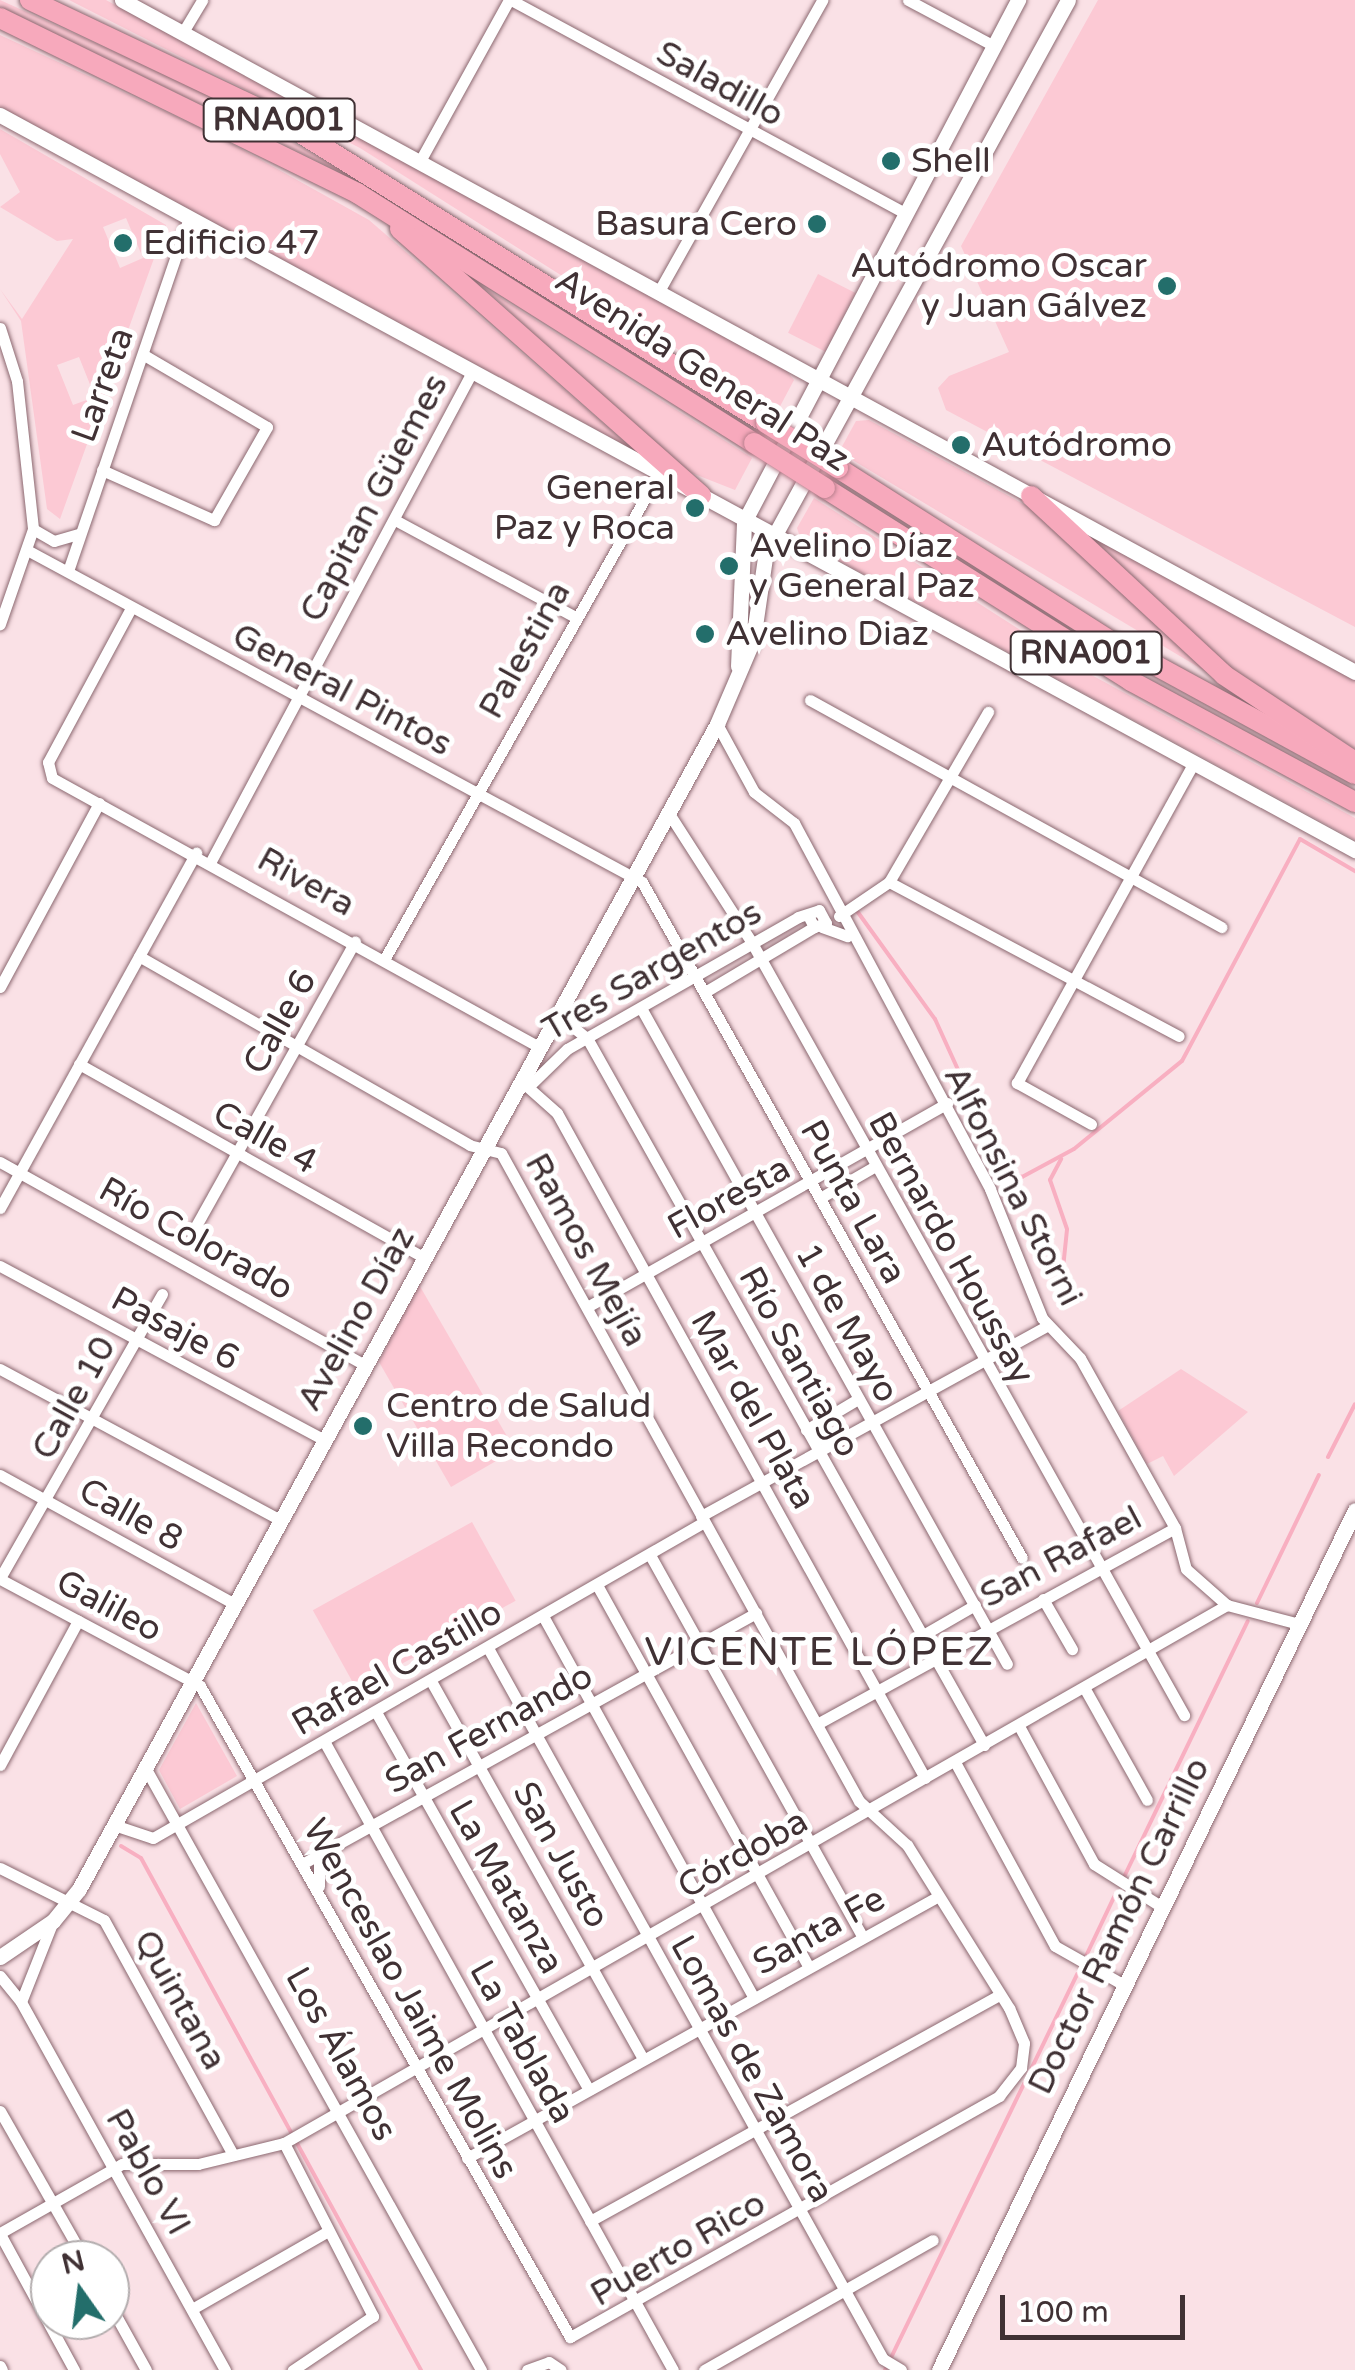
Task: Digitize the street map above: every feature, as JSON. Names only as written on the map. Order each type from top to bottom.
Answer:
[{"type":"highway","name":"Avenida General Paz","points":[[30,0],[320,143],[1156,667],[1355,774]]},
{"type":"highway","name":"Avenida General Paz","points":[[0,18],[356,193],[1131,680],[1355,802]]},
{"type":"highway","points":[[356,193],[701,495]]},
{"type":"highway","points":[[1030,496],[1224,675],[1355,762]]},
{"type":"street","name":"Avenida General Paz","points":[[122,0],[1355,672]]},
{"type":"street","points":[[183,32],[202,0]]},
{"type":"street","points":[[420,161],[510,0]]},
{"type":"street","name":"Saladillo","points":[[510,0],[905,212]]},
{"type":"street","points":[[658,291],[822,0]]},
{"type":"street","points":[[908,0],[994,46]]},
{"type":"street","points":[[744,522],[1018,0]]},
{"type":"street","name":"Avelino Díaz","points":[[0,1957],[53,1921],[69,1903],[484,1149],[525,1083],[539,1047],[736,685],[773,538],[1068,0]]},
{"type":"street","points":[[0,115],[701,495],[773,538],[1355,850]]},
{"type":"street","name":"Larreta","points":[[68,572],[189,217]]},
{"type":"street","points":[[0,328],[17,380],[33,529],[0,624]]},
{"type":"street","points":[[102,470],[214,520],[266,427],[144,356]]},
{"type":"street","name":"Capitan Güemes","points":[[211,861],[472,372]]},
{"type":"street","name":"Palestina","points":[[385,958],[476,790],[658,475]]},
{"type":"street","points":[[395,520],[576,617]]},
{"type":"street","name":"Avelino Díaz","points":[[736,685],[744,522]]},
{"type":"street","points":[[33,529],[54,541],[79,534]]},
{"type":"street","name":"General Pintos","points":[[27,550],[297,700],[633,875]]},
{"type":"street","name":"Rivera","points":[[130,608],[47,769],[99,803],[355,940],[539,1047]]},
{"type":"street","points":[[810,700],[1222,927]]},
{"type":"street","points":[[839,916],[888,882],[988,712]]},
{"type":"street","name":"Alfonsina Storni","points":[[716,724],[754,792],[794,823],[847,936],[947,1103],[1048,1325],[1080,1358],[1174,1528],[1186,1569],[1227,1605],[1299,1624]]},
{"type":"street","points":[[1090,1124],[1018,1083],[1194,763]]},
{"type":"street","points":[[0,987],[99,803]]},
{"type":"street","name":"Bernardo Houssay","points":[[668,812],[762,960],[1098,1569],[1184,1715]]},
{"type":"street","points":[[0,1208],[196,854]]},
{"type":"street","name":"Punta Lara","points":[[633,875],[696,975],[1022,1558]]},
{"type":"street","points":[[888,882],[1074,977],[1179,1036]]},
{"type":"street","points":[[815,923],[847,936]]},
{"type":"street","name":"Tres Sargentos","points":[[525,1083],[587,1038],[752,943],[815,923]]},
{"type":"street","name":"Tres Sargentos","points":[[705,992],[762,960],[815,923]]},
{"type":"street","name":"Calle 6","points":[[192,1233],[355,940]]},
{"type":"street","name":"Ramos Mejía","points":[[139,956],[297,1048],[508,1162],[866,1812],[907,1846],[935,1898],[1020,2032]]},
{"type":"street","name":"1 de Mayo","points":[[641,1008],[1007,1664]]},
{"type":"street","name":"Río Santiago","points":[[558,1014],[587,1038],[984,1745]]},
{"type":"street","name":"Calle 4","points":[[80,1064],[424,1258]]},
{"type":"street","name":"Mar del Plata","points":[[525,1083],[558,1113],[925,1778]]},
{"type":"street","name":"Floresta","points":[[588,1308],[812,1184],[947,1103]]},
{"type":"street","name":"Río Colorado","points":[[0,1162],[365,1365]]},
{"type":"street","points":[[820,1198],[874,1167]]},
{"type":"street","name":"Pasaje 6","points":[[0,1266],[324,1440]]},
{"type":"street","name":"Calle 10","points":[[0,1579],[95,1420],[162,1294]]},
{"type":"street","name":"Rafael Castillo","points":[[114,1824],[147,1839],[181,1823],[650,1555],[762,1482],[1048,1325]]},
{"type":"street","points":[[0,1369],[281,1520]]},
{"type":"street","points":[[806,1430],[858,1399]]},
{"type":"street","name":"Calle 8","points":[[0,1475],[235,1604]]},
{"type":"street","name":"Doctor Ramón Carrillo","points":[[939,2370],[1355,1510]]},
{"type":"street","name":"San Rafael","points":[[817,1724],[934,1656],[1174,1528]]},
{"type":"street","points":[[650,1555],[862,1937]]},
{"type":"street","name":"Galileo","points":[[0,1579],[193,1681]]},
{"type":"street","points":[[597,1585],[809,1967]]},
{"type":"street","points":[[1042,1598],[1072,1649]]},
{"type":"street","points":[[923,1634],[975,1605]]},
{"type":"street","name":"Córdoba","points":[[294,2139],[340,2107],[484,2033],[815,1847],[866,1812],[1148,1654],[1227,1605]]},
{"type":"street","name":"San Fernando","points":[[302,1864],[756,1613]]},
{"type":"street","points":[[543,1616],[754,1998]]},
{"type":"street","points":[[0,1765],[78,1621]]},
{"type":"street","name":"Lomas de Zamora","points":[[488,1648],[883,2359]]},
{"type":"street","name":"Wenceslao Jaime Molins","points":[[193,1681],[319,1886],[562,2330],[580,2336]]},
{"type":"street","name":"San Justo","points":[[431,1681],[642,2057]]},
{"type":"street","points":[[1085,1689],[1147,1800]]},
{"type":"street","name":"La Matanza","points":[[376,1712],[588,2088]]},
{"type":"street","points":[[1019,1726],[1094,1864],[1162,1907]]},
{"type":"street","name":"La Tablada","points":[[324,1741],[673,2370]]},
{"type":"street","points":[[955,1762],[1059,1952],[1124,1984]]},
{"type":"street","name":"Los Álamos","points":[[146,1769],[181,1823],[340,2107],[481,2370]]},
{"type":"street","points":[[319,1855],[319,1886]]},
{"type":"street","name":"Quintana","points":[[0,1868],[104,1920],[233,2156]]},
{"type":"street","name":"Santa Fe","points":[[467,2158],[642,2057],[935,1898]]},
{"type":"street","points":[[20,2002],[53,1921]]},
{"type":"street","name":"Pablo VI","points":[[0,1976],[20,2002],[226,2370]]},
{"type":"street","points":[[590,2221],[998,1996]]},
{"type":"street","name":"Puerto Rico","points":[[580,2336],[999,2096],[1020,2068],[1020,2032]]},
{"type":"street","points":[[0,2111],[74,2240]]},
{"type":"street","points":[[74,2370],[0,2234],[114,2168],[233,2156],[294,2139],[328,2231],[372,2310],[371,2324],[292,2370]]},
{"type":"street","points":[[192,2309],[328,2231]]},
{"type":"street","points":[[704,2370],[933,2240]]},
{"type":"street","points":[[129,2340],[146,2370]]},
{"type":"street","points":[[870,2370],[883,2359],[898,2368]]},
{"type":"street","points":[[527,2370],[542,2362],[561,2370]]},
{"type":"shaded area","points":[[0,0],[210,95],[367,185],[0,7]]},
{"type":"shaded area","points":[[69,0],[106,0],[785,369],[794,380],[777,412],[360,148]]},
{"type":"shaded area","name":"Autódromo Oscar y Juan Gálvez","points":[[1098,0],[1355,0],[1355,627],[946,410],[938,388],[949,376],[1009,352],[961,246]]},
{"type":"shaded area","points":[[0,35],[218,136],[369,220],[634,450],[0,107]]},
{"type":"shaded area","points":[[0,129],[166,225],[60,519],[47,509],[21,321],[0,289],[22,319],[73,239],[57,241],[0,207],[20,192],[0,154]],"holes":[[[126,218],[143,258],[120,268],[103,227]],[[79,357],[95,397],[73,405],[57,365]]]},
{"type":"shaded area","points":[[818,274],[855,293],[825,352],[788,333]]},
{"type":"shaded area","points":[[482,286],[752,458],[735,490],[679,468]]},
{"type":"shaded area","points":[[869,420],[1040,513],[1240,692],[839,452],[856,421]]},
{"type":"shaded area","points":[[814,498],[1086,672],[1355,818],[1355,840],[801,540],[797,528]]},
{"type":"shaded area","points":[[1079,527],[1355,677],[1355,749],[1232,669]]},
{"type":"shaded area","points":[[418,1283],[515,1450],[451,1487],[379,1362]]},
{"type":"shaded area","points":[[1181,1369],[1248,1412],[1174,1476],[1163,1456],[1147,1464],[1118,1411]]},
{"type":"shaded area","points":[[472,1522],[516,1601],[356,1689],[313,1610]]},
{"type":"shaded area","points":[[196,1703],[237,1776],[180,1809],[159,1770]]},
{"type":"waterway","points":[[857,911],[935,1019],[1004,1171],[1022,1177],[1074,1149],[1182,1061],[1300,839],[1355,871]]},
{"type":"waterway","points":[[1059,1307],[1067,1229],[1050,1180],[1061,1159]]},
{"type":"waterway","points":[[1328,1457],[1355,1404]]},
{"type":"waterway","points":[[1257,1603],[1319,1475]]},
{"type":"waterway","points":[[1124,1877],[1248,1621]]},
{"type":"waterway","points":[[121,1846],[141,1858],[421,2370]]},
{"type":"waterway","points":[[1086,1956],[1115,1895]]},
{"type":"waterway","points":[[885,2370],[1077,1974]]},
{"type":"place","name":"Shell","points":[[891,161]]},
{"type":"place","name":"Basura Cero","points":[[817,224]]},
{"type":"place","name":"Edificio 47","points":[[123,243]]},
{"type":"place","name":"Autódromo Oscar y Juan Gálvez","points":[[1167,286]]},
{"type":"place","name":"Autódromo","points":[[961,445]]},
{"type":"place","name":"General Paz y Roca","points":[[695,508]]},
{"type":"place","name":"Avelino Díaz y General Paz","points":[[729,566]]},
{"type":"place","name":"Avelino Diaz","points":[[705,634]]},
{"type":"place","name":"Centro de Salud Villa Recondo","points":[[363,1426]]},
{"type":"district","name":"VICENTE LÓPEZ","points":[[820,1652]]}]
